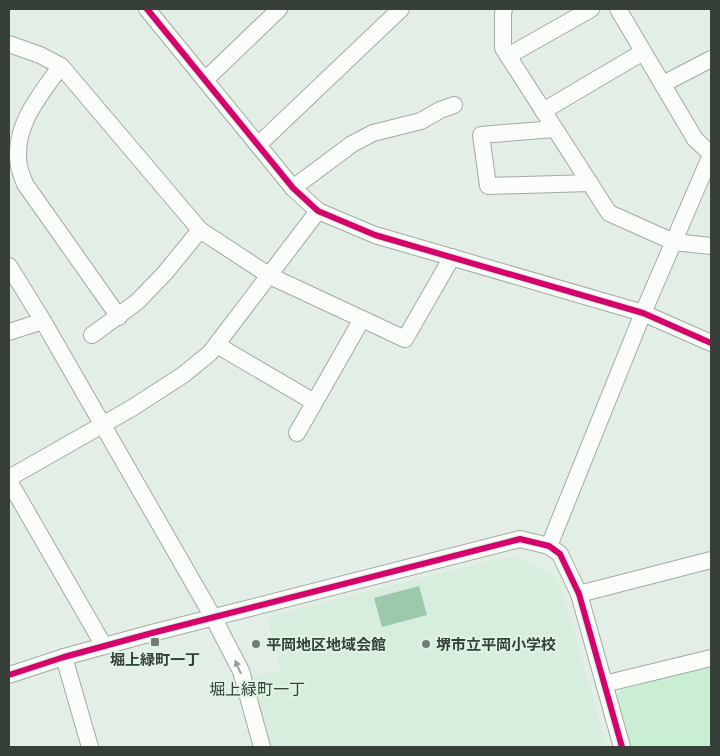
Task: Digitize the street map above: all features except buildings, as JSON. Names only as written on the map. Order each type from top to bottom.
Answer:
[{"type":"street","points":[[147,9],[292,188],[318,211],[375,235],[643,313],[711,343]]},
{"type":"street","points":[[205,80],[278,9]]},
{"type":"street","points":[[258,145],[401,9]]},
{"type":"street","points":[[504,9],[502,14],[503,48],[609,213],[674,242],[711,246]]},
{"type":"street","points":[[508,56],[591,9]]},
{"type":"street","points":[[549,546],[643,313],[711,154],[696,139],[618,9]]},
{"type":"street","points":[[9,44],[40,55],[61,66],[200,230],[270,276],[405,339],[452,257]]},
{"type":"street","points":[[543,111],[644,52]]},
{"type":"street","points":[[663,84],[711,60]]},
{"type":"street","points":[[61,66],[31,108],[22,129],[18,148],[19,167],[26,184],[118,316]]},
{"type":"street","points":[[292,188],[352,144],[373,133],[421,121],[440,110],[454,105]]},
{"type":"street","points":[[554,129],[481,135],[488,186],[590,183]]},
{"type":"street","points":[[104,646],[9,479],[183,375],[210,353],[318,211]]},
{"type":"street","points":[[92,335],[137,302],[165,273],[200,230]]},
{"type":"street","points":[[9,266],[43,321],[213,616],[241,671],[262,747]]},
{"type":"street","points":[[297,433],[362,319]]},
{"type":"street","points":[[9,332],[43,321]]},
{"type":"street","points":[[217,345],[314,402]]},
{"type":"street","points":[[9,673],[213,616],[520,539],[549,546],[560,554],[579,594],[622,747]]},
{"type":"street","points":[[579,594],[711,560]]},
{"type":"street","points":[[64,657],[90,747]]},
{"type":"street","points":[[604,684],[711,658]]},
{"type":"shaded area","name":"堺市立平岡小学校","points":[[500,558],[524,559],[555,577],[564,595],[607,747],[271,747],[251,677],[281,670],[267,617]]},
{"type":"shaded area","points":[[419,586],[427,615],[382,627],[374,598]]},
{"type":"shaded area","points":[[711,666],[711,747],[631,747],[617,695],[621,690]]},
{"type":"cycle path","points":[[147,9],[293,188],[318,211],[375,235],[643,313],[711,343]]},
{"type":"cycle path","points":[[9,675],[64,657],[152,633],[520,539],[549,546],[560,554],[579,594],[622,747]]},
{"type":"place","name":"堀上緑町一丁","points":[[155,642]]},
{"type":"place","name":"平岡地区地域会館","points":[[256,644]]},
{"type":"place","name":"堺市立平岡小学校","points":[[426,644]]},
{"type":"district","name":"堀上緑町一丁","points":[[257,689]]}]
